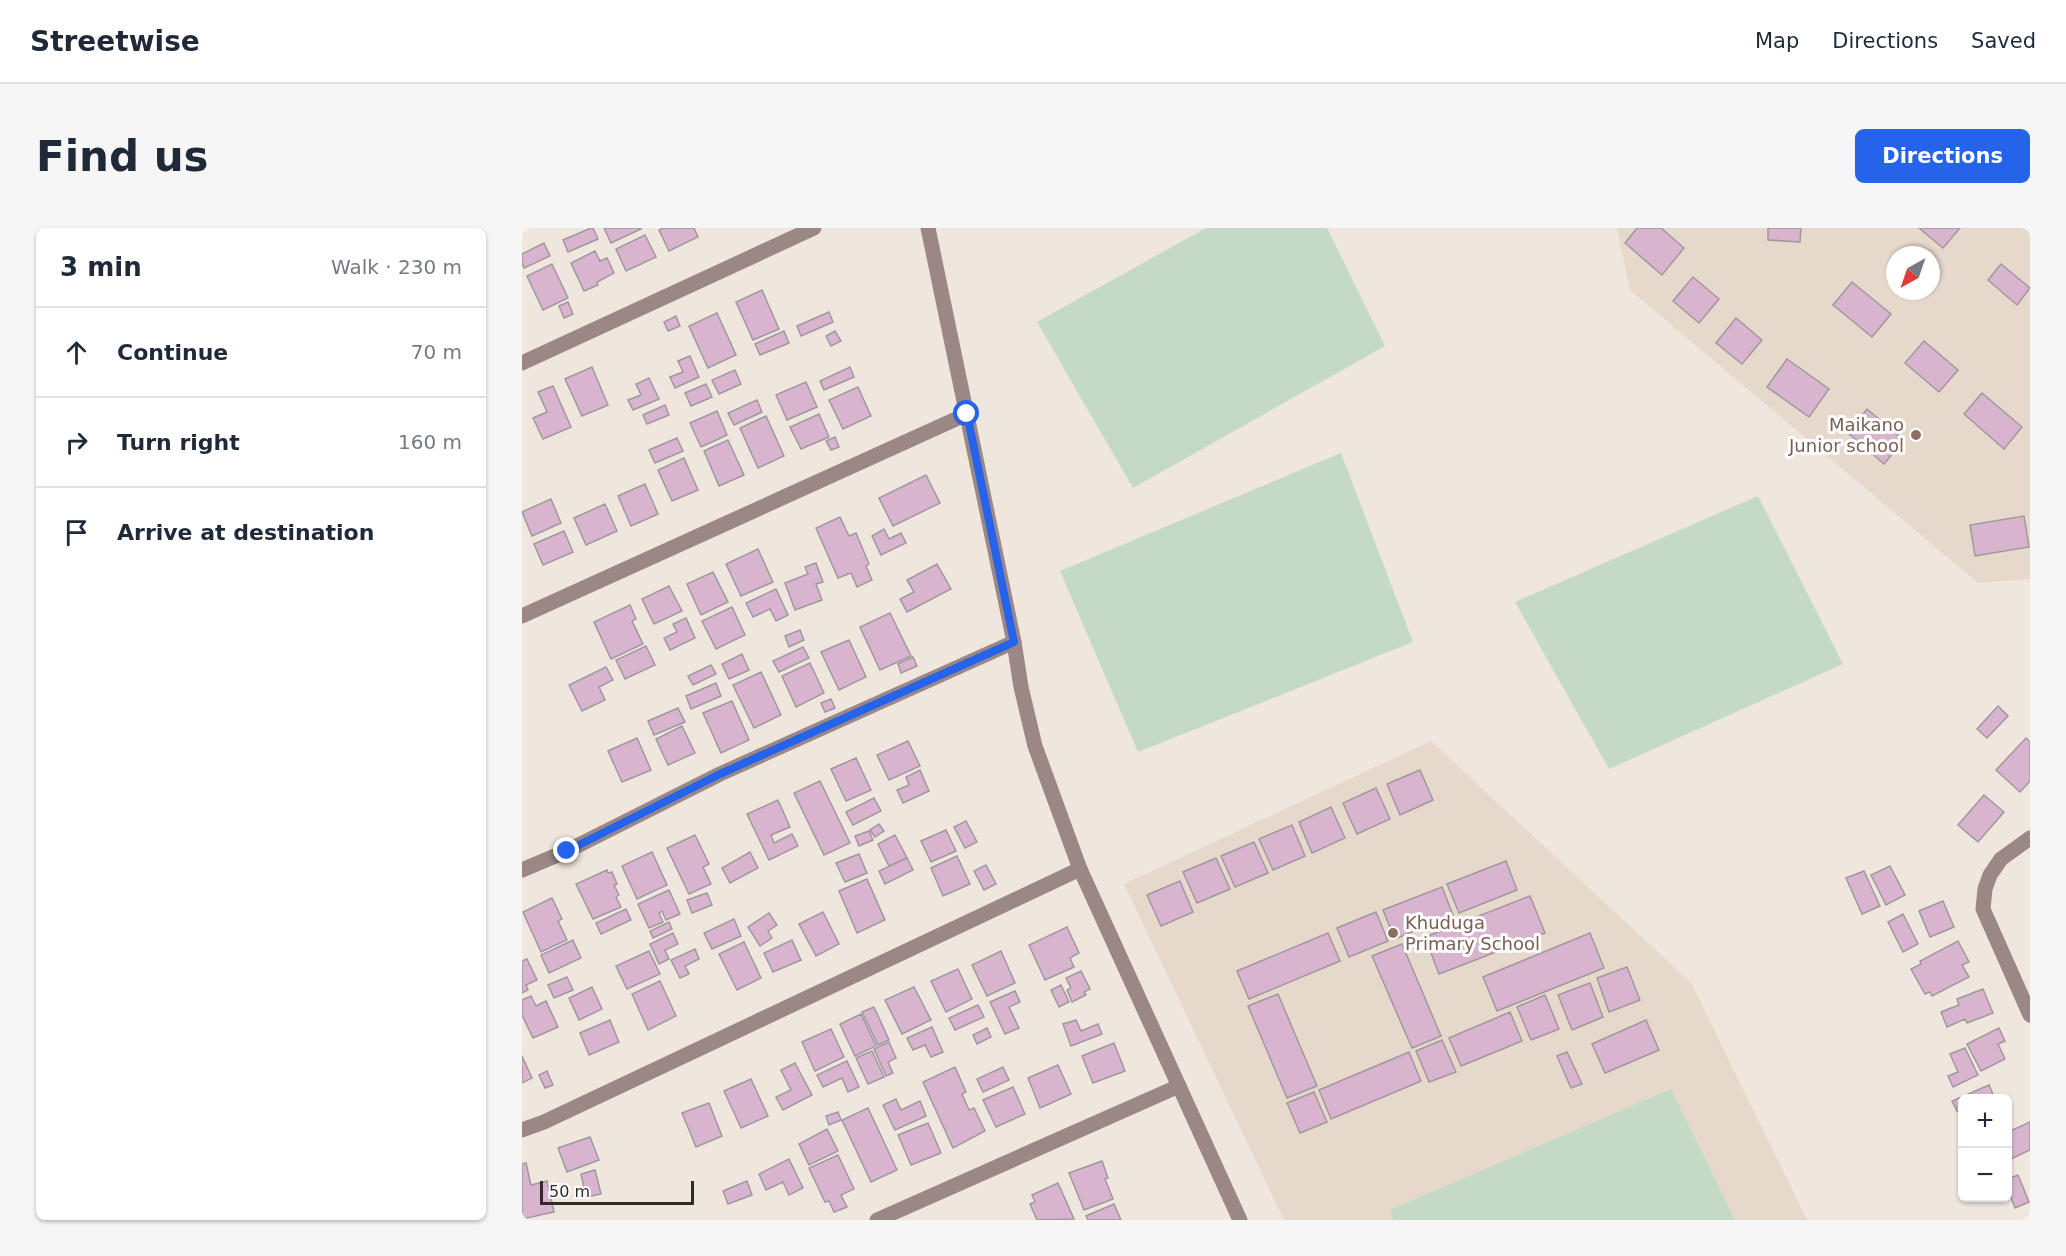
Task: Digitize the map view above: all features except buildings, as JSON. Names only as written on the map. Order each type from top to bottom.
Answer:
[{"type":"street","points":[[522,363],[814,228]]},
{"type":"street","points":[[928,228],[1035,746],[1080,869],[1240,1220]]},
{"type":"street","points":[[522,616],[967,414]]},
{"type":"street","points":[[522,870],[567,851],[720,774],[1014,642]]},
{"type":"street","points":[[2030,838],[2001,859],[1990,874],[1985,889],[1983,909],[2030,1015]]},
{"type":"street","points":[[522,1130],[544,1122],[1080,869]]},
{"type":"street","points":[[877,1220],[1179,1086]]},
{"type":"shaded area","name":"Maikano Junior school","points":[[1617,228],[2030,228],[2030,579],[1978,583],[1630,290]]},
{"type":"shaded area","name":"Khuduga Primary School","points":[[1431,741],[1691,983],[1807,1220],[1284,1220],[1124,884]]},
{"type":"green space","points":[[1206,228],[1327,228],[1385,346],[1133,488],[1037,322]]},
{"type":"green space","points":[[1341,453],[1413,642],[1138,752],[1060,571]]},
{"type":"green space","points":[[1758,496],[1843,664],[1609,769],[1515,602]]},
{"type":"green space","points":[[1671,1089],[1735,1220],[1394,1220],[1390,1210]]},
{"type":"place","name":"Maikano Junior school","points":[[1916,435]]},
{"type":"place","name":"Khuduga Primary School","points":[[1393,933]]},
{"type":"route","points":[[567,851],[720,774],[1014,642],[967,414]]}]
